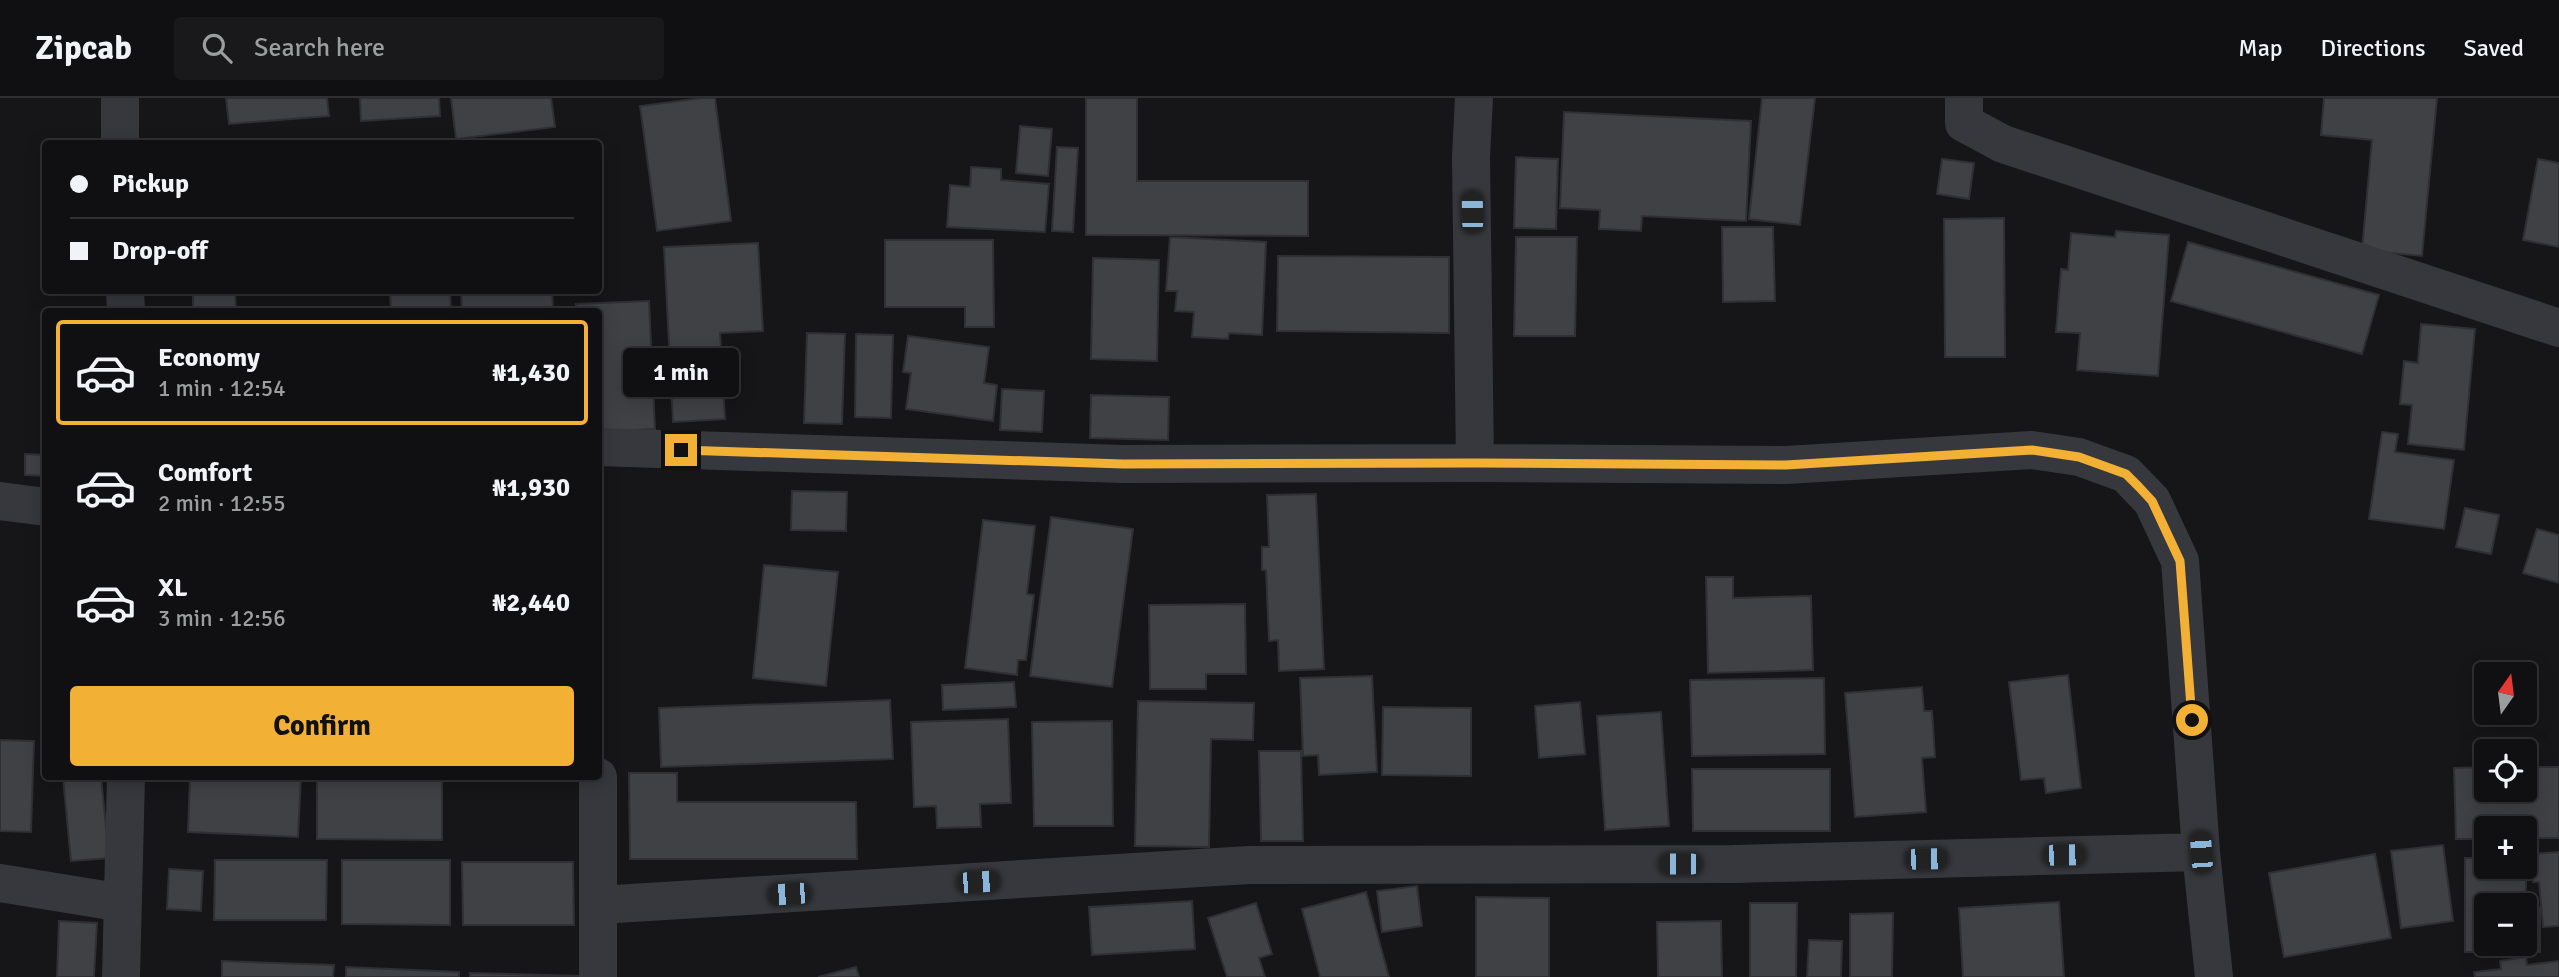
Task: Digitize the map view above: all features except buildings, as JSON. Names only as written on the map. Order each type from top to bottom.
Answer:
[{"type":"street","points":[[120,98],[120,140]]},
{"type":"street","points":[[1474,98],[1471,157],[1475,463]]},
{"type":"street","points":[[1964,98],[1964,123],[2003,144],[2559,328]]},
{"type":"street","points":[[602,447],[1123,464],[1786,465],[2032,450],[2079,457],[2126,474],[2152,501],[2180,561],[2201,852],[2214,977]]},
{"type":"street","points":[[0,501],[42,506]]},
{"type":"street","points":[[121,977],[126,780]]},
{"type":"street","points":[[598,780],[598,977]]},
{"type":"street","points":[[599,905],[1249,866],[1734,864],[2201,852]]},
{"type":"street","points":[[0,883],[123,903]]},
{"type":"route","points":[[681,450],[1123,464],[1786,465],[2032,450],[2079,457],[2126,474],[2139,487],[2152,501],[2180,561],[2192,720]]}]
